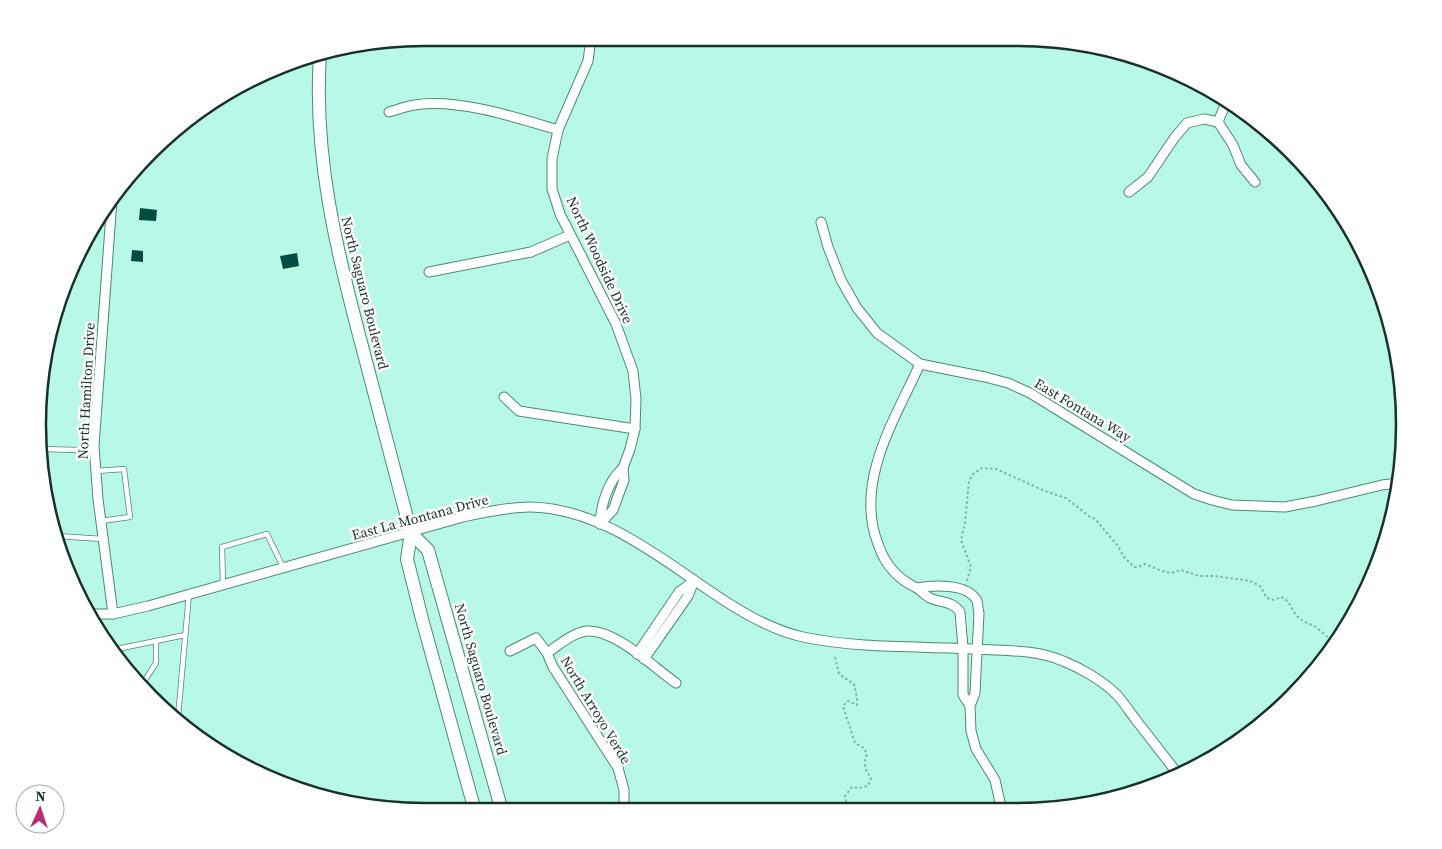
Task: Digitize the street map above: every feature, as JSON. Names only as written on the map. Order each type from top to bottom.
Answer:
[{"type":"main road","name":"North Saguaro Boulevard","points":[[320,61],[322,156],[326,194],[341,269],[411,533],[407,559],[422,620],[474,803]]},
{"type":"main road","name":"North Saguaro Boulevard","points":[[411,533],[428,550],[500,803]]},
{"type":"street","name":"North Woodside Drive","points":[[591,46],[588,61],[558,130],[552,159],[552,189],[560,214],[616,324],[633,371],[636,398],[635,429],[623,468],[624,480],[613,510],[600,524]]},
{"type":"street","points":[[389,112],[415,105],[453,106],[500,113],[558,130]]},
{"type":"street","points":[[1218,122],[1224,107]]},
{"type":"street","points":[[1129,192],[1148,177],[1175,137],[1187,123],[1204,119],[1218,122],[1233,145],[1241,165],[1255,182]]},
{"type":"street","name":"North Hamilton Drive","points":[[111,212],[94,446],[100,521],[113,614]]},
{"type":"street","name":"East Fontana Way","points":[[821,222],[828,247],[841,280],[857,308],[877,333],[920,364],[1008,383],[1030,393],[1194,494],[1232,505],[1285,506],[1391,484]]},
{"type":"street","points":[[429,272],[531,252],[570,235]]},
{"type":"street","points":[[920,364],[878,455],[872,480],[870,506],[873,532],[883,560],[897,576],[929,598],[951,604],[957,607],[960,612],[970,649],[975,693],[970,706],[971,730],[976,749],[995,780],[1000,803]]},
{"type":"street","points":[[504,397],[519,411],[635,429]]},
{"type":"street","name":"East La Montana Drive","points":[[97,614],[113,614],[148,606],[463,517],[493,511],[531,507],[573,514],[600,524],[623,535],[726,602],[762,622],[802,636],[879,646],[1013,650],[1046,654],[1081,670],[1117,695],[1174,769]]},
{"type":"street","points":[[640,656],[679,592],[694,581]]},
{"type":"street","points":[[917,588],[933,585],[966,591],[976,600],[979,613],[970,649],[963,695],[970,706]]},
{"type":"street","points":[[957,607],[966,591]]},
{"type":"street","name":"North Arroyo Verde","points":[[547,653],[574,635],[587,631],[602,633],[626,646],[676,683]]},
{"type":"street","name":"North Arroyo Verde","points":[[510,651],[536,638],[618,768],[624,790],[624,803]]},
{"type":"lane","points":[[47,449],[79,450],[94,446]]},
{"type":"lane","points":[[96,471],[124,469],[130,517],[100,521]]},
{"type":"lane","points":[[223,584],[222,547],[267,534],[283,568]]},
{"type":"lane","points":[[63,536],[103,539]]},
{"type":"lane","points":[[178,712],[189,594]]},
{"type":"lane","points":[[119,648],[185,636]]},
{"type":"lane","points":[[145,680],[156,663],[156,641]]},
{"type":"path","points":[[966,591],[971,567],[961,540],[965,522],[969,481],[973,474],[982,468],[996,469],[1045,491],[1066,498],[1090,517],[1095,518],[1118,546],[1124,558],[1134,567],[1138,568],[1146,564],[1171,573],[1181,570],[1199,576],[1215,576],[1250,581],[1260,586],[1267,598],[1274,600],[1281,597],[1288,600],[1296,615],[1305,623],[1317,628],[1329,639]]},
{"type":"path","points":[[835,657],[839,674],[854,684],[857,705],[848,701],[843,706],[855,743],[864,748],[868,754],[864,762],[870,778],[868,786],[852,787],[845,796],[847,803]]},
{"type":"building","points":[[140,208],[157,210],[156,221],[139,220]]},
{"type":"building","points":[[132,250],[143,251],[143,262],[131,261]]},
{"type":"building","points":[[297,253],[299,266],[283,269],[280,256]]}]
